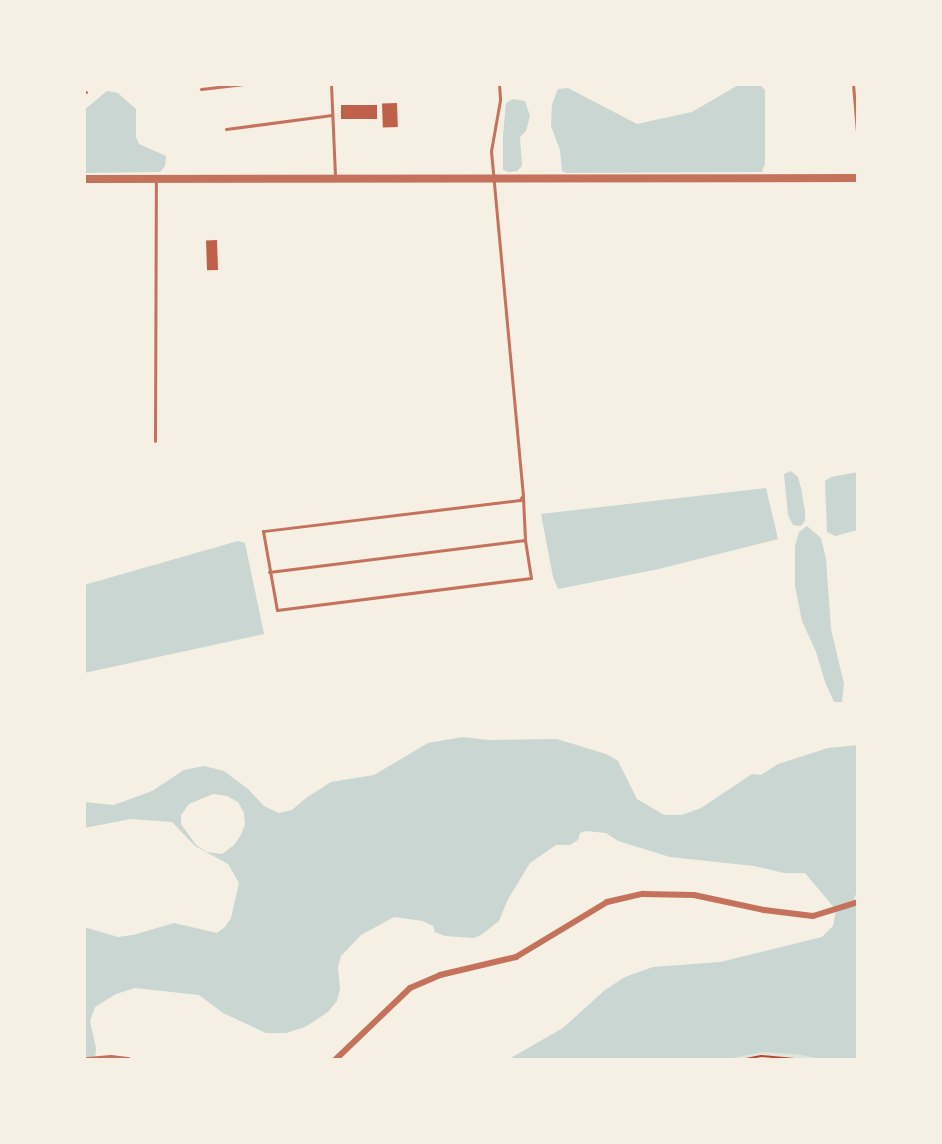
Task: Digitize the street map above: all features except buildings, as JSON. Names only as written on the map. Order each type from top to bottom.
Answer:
[{"type":"street","points":[[84,179],[858,178]]},
{"type":"street","points":[[334,1060],[410,988],[440,975],[516,957],[607,902],[643,894],[694,895],[804,916],[829,912],[858,902]]},
{"type":"street","points":[[88,1060],[104,1058],[128,1060]]},
{"type":"lane","points":[[201,88],[244,84]]},
{"type":"lane","points":[[331,84],[335,177]]},
{"type":"lane","points":[[499,84],[500,100],[491,151],[523,495],[525,540],[531,578],[277,610],[263,531],[513,502],[520,500],[523,495]]},
{"type":"lane","points":[[853,84],[856,95],[858,144]]},
{"type":"lane","points":[[226,129],[332,115]]},
{"type":"lane","points":[[155,441],[156,178]]},
{"type":"lane","points":[[269,573],[525,540]]},
{"type":"path","points":[[741,1060],[761,1056],[806,1060]]},
{"type":"shaded area","points":[[740,84],[759,84],[765,90],[765,164],[762,172],[566,173],[562,171],[560,150],[551,126],[552,104],[558,89],[568,88],[637,124],[692,112]]},
{"type":"shaded area","points":[[107,91],[118,93],[136,109],[136,137],[139,144],[166,156],[165,166],[160,172],[84,173],[84,110]]},
{"type":"shaded area","points":[[513,99],[525,101],[530,116],[526,131],[520,137],[522,166],[517,171],[509,172],[503,170],[503,135],[506,103]]},
{"type":"shaded area","points":[[791,471],[798,477],[801,488],[805,521],[801,526],[793,525],[788,515],[784,474]]},
{"type":"shaded area","points":[[858,472],[858,530],[835,536],[827,532],[825,481],[831,477]]},
{"type":"shaded area","points":[[766,488],[778,539],[659,569],[558,589],[553,577],[541,514]]},
{"type":"shaded area","points":[[807,526],[821,538],[826,559],[831,629],[844,684],[842,702],[834,702],[825,682],[816,652],[802,621],[795,586],[795,546],[799,532]]},
{"type":"shaded area","points":[[238,541],[245,543],[264,634],[84,673],[84,585]]},
{"type":"shaded area","points":[[463,737],[488,740],[557,739],[606,754],[618,761],[637,799],[664,815],[682,815],[701,808],[752,774],[761,775],[778,764],[828,748],[858,745],[858,889],[852,904],[858,908],[858,1060],[824,1060],[801,1055],[763,1052],[724,1060],[507,1060],[563,1028],[605,990],[625,977],[653,967],[720,962],[822,937],[833,926],[836,910],[805,873],[784,873],[754,866],[670,857],[618,841],[606,833],[586,831],[580,833],[578,840],[570,845],[556,845],[530,863],[507,901],[499,921],[481,935],[474,938],[445,936],[435,932],[433,926],[423,921],[394,917],[361,935],[341,956],[338,967],[340,989],[337,1001],[328,1012],[305,1027],[286,1033],[266,1033],[223,1013],[199,995],[135,988],[116,994],[95,1007],[90,1021],[96,1048],[95,1060],[84,1060],[84,927],[118,937],[174,923],[217,933],[231,918],[239,883],[228,864],[195,846],[172,822],[131,819],[84,828],[84,802],[114,805],[152,791],[184,770],[204,766],[224,771],[248,789],[264,806],[279,813],[292,810],[331,782],[374,775],[428,743]],"holes":[[[213,794],[227,796],[238,802],[244,813],[245,824],[234,845],[222,854],[207,852],[196,845],[181,824],[181,815],[189,804]]]},
{"type":"shaded area","points":[[763,1052],[801,1055],[824,1060],[724,1060]]}]
